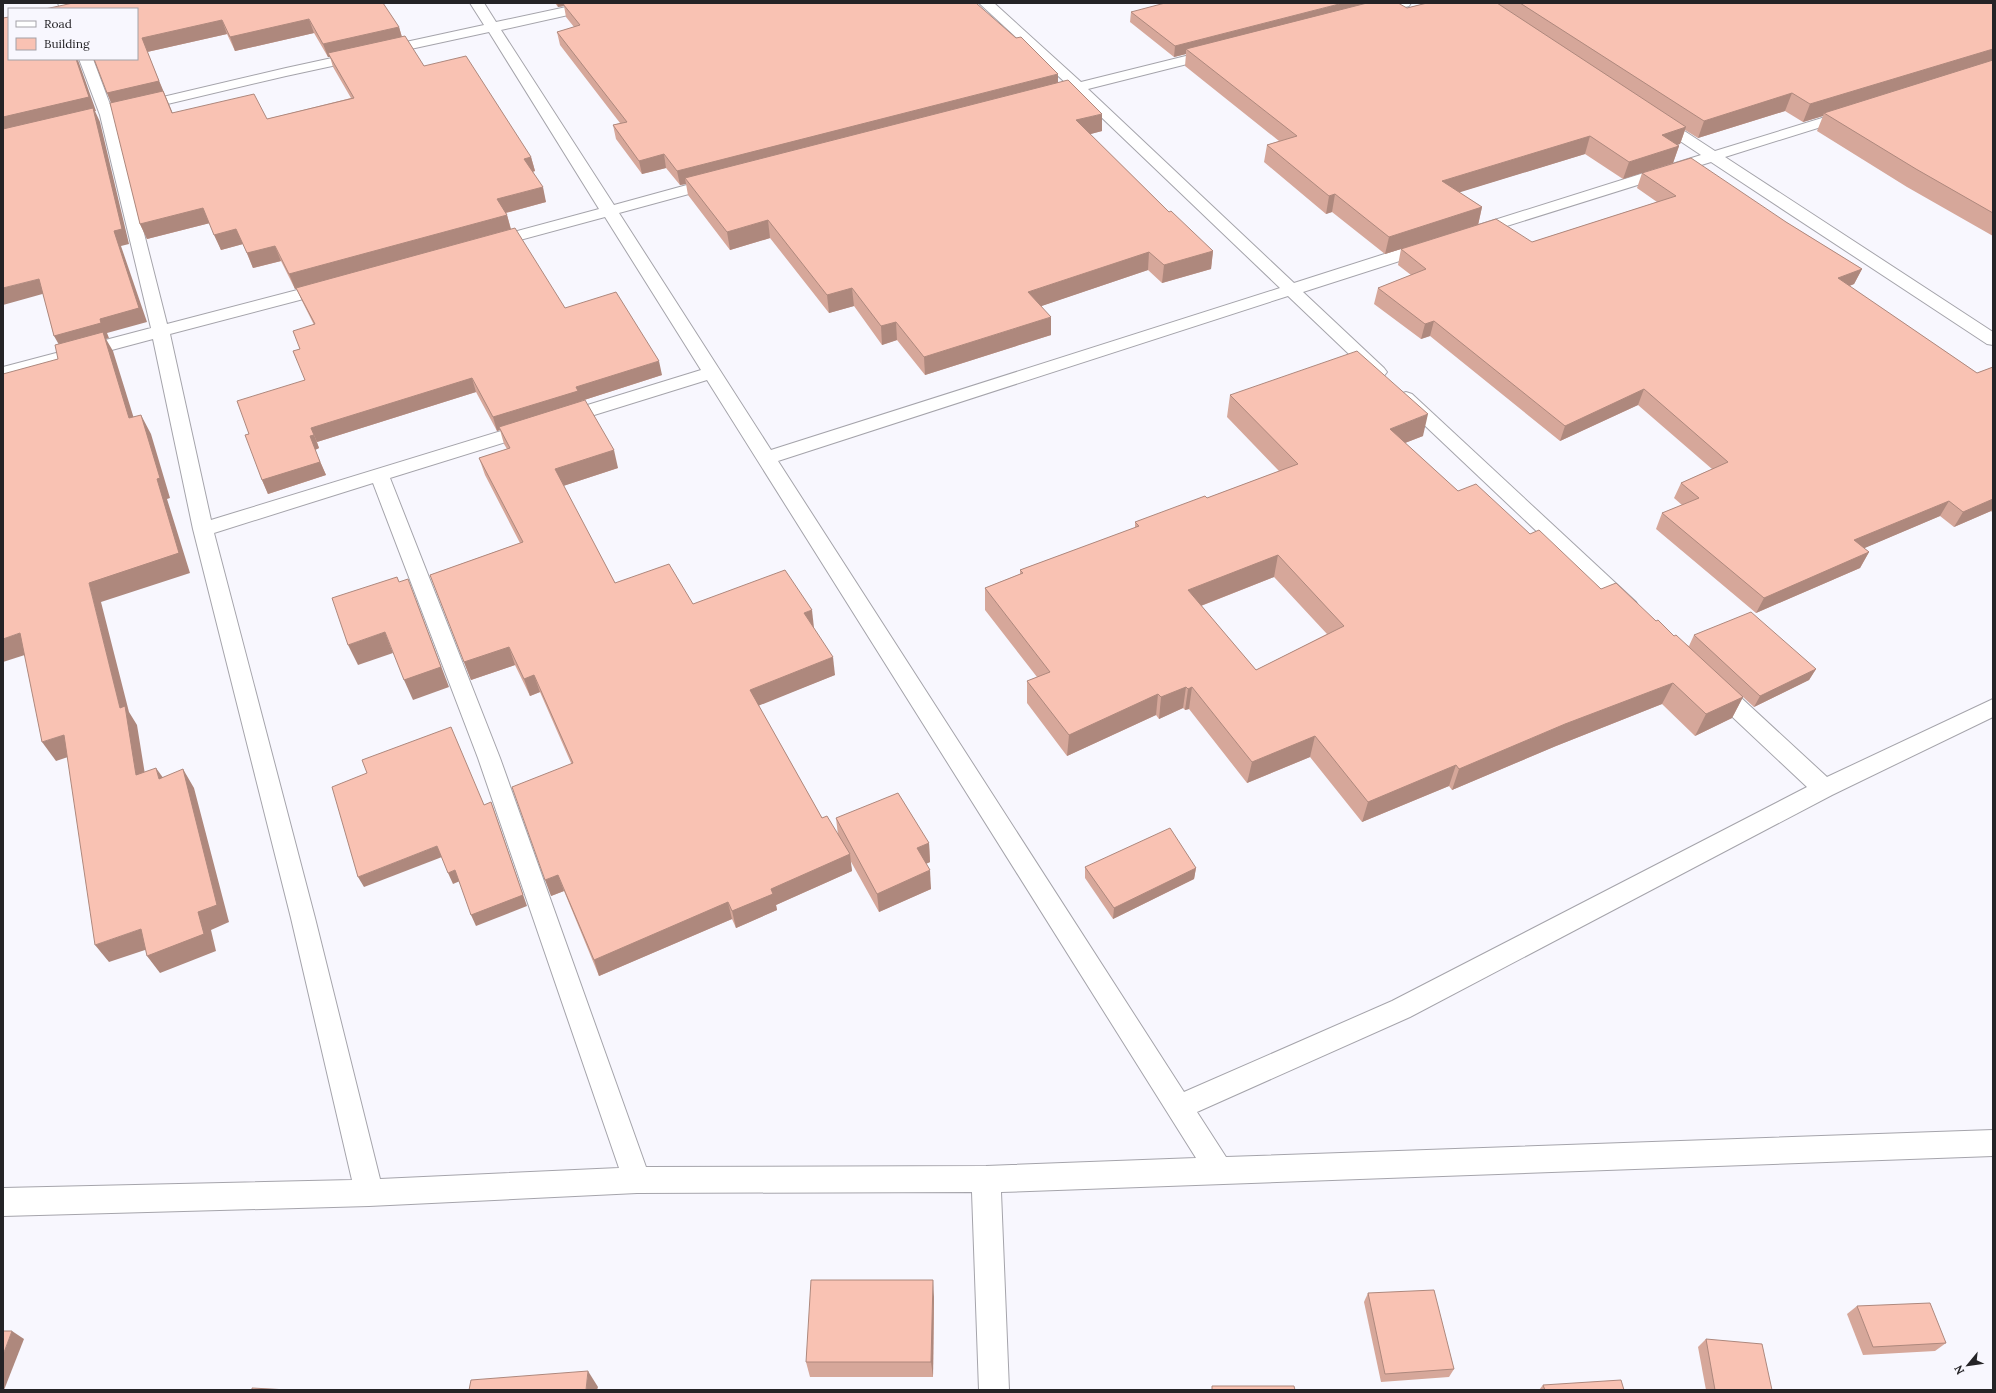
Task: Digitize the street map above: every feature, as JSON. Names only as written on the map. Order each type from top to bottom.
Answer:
[{"type":"street","points":[[477,3],[1218,1169]]},
{"type":"street","points":[[100,116],[286,72],[604,3]]},
{"type":"street","points":[[986,3],[1078,87],[1291,290],[1645,621]]},
{"type":"street","points":[[1359,15],[1404,3]]},
{"type":"street","points":[[1032,100],[1230,49]]},
{"type":"street","points":[[86,60],[100,116],[160,330],[203,529],[301,910],[369,1193]]},
{"type":"street","points":[[767,458],[1864,108]]},
{"type":"street","points":[[1648,114],[1993,340]]},
{"type":"street","points":[[478,246],[732,178]]},
{"type":"street","points":[[3,373],[160,330],[340,284]]},
{"type":"street","points":[[203,529],[712,372]]},
{"type":"street","points":[[379,475],[489,758],[637,1180]]},
{"type":"street","points":[[1703,675],[1824,789]]},
{"type":"street","points":[[1179,1107],[1401,1009],[1824,789],[1993,707]]},
{"type":"street","points":[[3,1202],[369,1193],[637,1180],[986,1179],[1218,1169],[1993,1143]]},
{"type":"street","points":[[986,1179],[994,1390]]},
{"type":"building","points":[[73,3],[383,3],[399,27],[323,44],[309,19],[230,37],[222,20],[142,38],[159,81],[107,93],[94,60],[138,60],[138,8],[50,8]]},
{"type":"building","points":[[976,3],[1016,38],[1021,37],[1058,74],[677,171],[664,154],[639,161],[613,125],[627,122],[557,32],[580,25],[563,4]]},
{"type":"building","points":[[1165,3],[1343,3],[1175,46],[1131,12]]},
{"type":"building","points":[[1367,3],[1398,3],[1407,8],[1427,3],[1497,3],[1686,127],[1662,135],[1679,146],[1629,162],[1590,136],[1442,181],[1482,207],[1389,237],[1335,194],[1329,196],[1267,145],[1297,136],[1186,49]]},
{"type":"building","points":[[1520,3],[1993,3],[1993,49],[1810,104],[1792,93],[1704,121]]},
{"type":"building","points":[[8,17],[8,60],[76,60],[89,97],[3,117],[3,18]]},
{"type":"building","points":[[405,36],[424,66],[466,56],[531,157],[524,159],[543,187],[497,199],[507,215],[289,274],[275,246],[247,253],[236,229],[214,235],[203,208],[140,224],[110,103],[163,91],[172,113],[254,94],[267,119],[354,98],[328,53]]},
{"type":"building","points":[[1993,60],[1993,213],[1916,169],[1824,113]]},
{"type":"building","points":[[1068,80],[1102,114],[1076,120],[1169,212],[1171,211],[1213,251],[1164,265],[1149,252],[1028,292],[1051,317],[924,357],[896,322],[881,326],[852,288],[827,295],[768,220],[727,232],[685,178]]},
{"type":"building","points":[[93,108],[122,229],[114,231],[139,308],[100,319],[101,323],[54,336],[39,279],[3,288],[3,129]]},
{"type":"building","points":[[1691,158],[1786,222],[1862,269],[1838,278],[1977,373],[1993,367],[1993,499],[1963,512],[1949,501],[1854,540],[1869,552],[1764,598],[1662,513],[1699,498],[1681,483],[1728,462],[1644,389],[1565,426],[1434,321],[1425,324],[1378,288],[1426,269],[1401,249],[1496,219],[1532,242],[1676,196],[1642,173]]},
{"type":"building","points":[[515,228],[565,308],[616,292],[659,361],[576,387],[578,391],[493,417],[472,378],[311,428],[314,435],[310,436],[320,462],[262,480],[245,435],[249,434],[237,401],[305,380],[293,351],[300,349],[293,331],[315,324],[296,288]]},
{"type":"building","points":[[103,332],[129,418],[141,415],[160,478],[157,479],[179,553],[89,583],[120,708],[125,706],[136,775],[156,768],[159,779],[183,769],[217,905],[198,912],[204,934],[147,956],[141,929],[95,945],[64,735],[42,742],[20,633],[3,639],[3,374],[58,359],[55,345]]},
{"type":"building","points":[[1357,351],[1428,414],[1390,429],[1458,491],[1476,484],[1530,534],[1539,530],[1601,589],[1616,583],[1656,621],[1658,620],[1674,636],[1676,635],[1743,697],[1706,714],[1673,683],[1565,724],[1459,769],[1456,765],[1368,802],[1315,736],[1252,762],[1192,687],[1188,689],[1186,687],[1161,697],[1158,694],[1069,735],[1027,681],[1050,672],[985,588],[1023,573],[1020,570],[1139,526],[1135,522],[1205,496],[1207,498],[1298,464],[1230,395]],"holes":[[[1278,555],[1344,626],[1256,670],[1188,590]]]},
{"type":"building","points":[[585,400],[614,450],[555,469],[615,583],[669,564],[693,604],[785,570],[812,610],[804,613],[833,657],[750,690],[822,818],[827,816],[850,854],[771,889],[773,894],[732,911],[728,902],[594,960],[558,875],[545,880],[512,787],[573,763],[534,675],[524,679],[509,647],[464,662],[430,575],[523,542],[479,458],[510,448],[499,427]]},
{"type":"building","points":[[397,577],[399,582],[408,579],[441,667],[404,680],[385,632],[348,645],[332,598]]},
{"type":"building","points":[[1751,612],[1816,669],[1760,696],[1694,635]]},
{"type":"building","points":[[451,727],[484,805],[491,802],[523,895],[471,915],[455,870],[448,873],[437,846],[358,877],[332,787],[367,773],[362,760]]},
{"type":"building","points":[[898,793],[929,843],[917,848],[930,870],[877,894],[836,818]]},
{"type":"building","points":[[1170,828],[1196,868],[1114,908],[1085,867]]},
{"type":"building","points":[[811,1280],[933,1280],[931,1362],[806,1362]]},
{"type":"building","points":[[1434,1290],[1454,1369],[1385,1374],[1368,1293]]},
{"type":"building","points":[[1930,1303],[1946,1343],[1873,1347],[1857,1306]]},
{"type":"building","points":[[3,1331],[12,1331],[3,1355]]},
{"type":"building","points":[[1706,1339],[1762,1344],[1772,1390],[1715,1390]]},
{"type":"building","points":[[588,1371],[586,1390],[469,1390],[471,1380]]},
{"type":"building","points":[[1621,1380],[1624,1390],[1545,1390],[1543,1385]]},
{"type":"building","points":[[1212,1386],[1294,1386],[1295,1390],[1212,1390]]},
{"type":"building","points":[[252,1388],[288,1390],[252,1390]]}]
